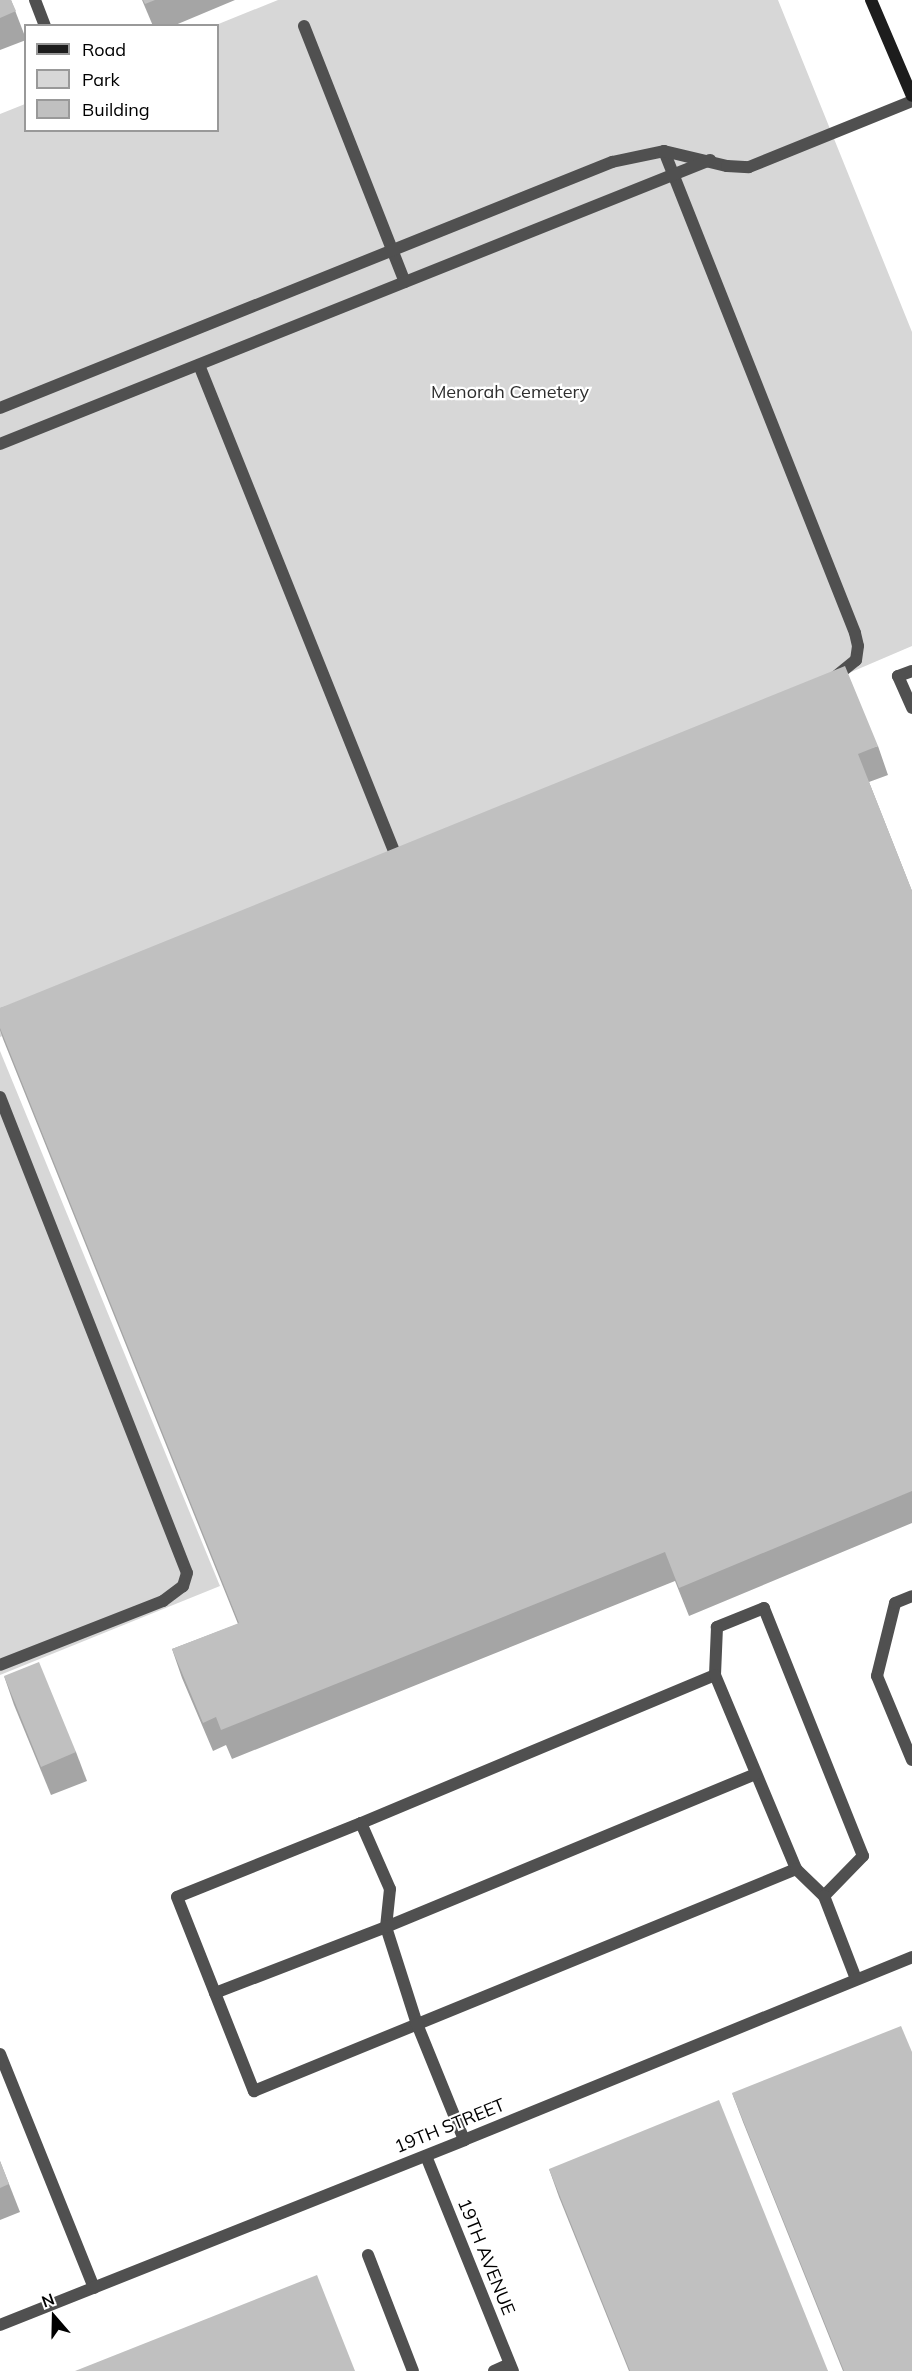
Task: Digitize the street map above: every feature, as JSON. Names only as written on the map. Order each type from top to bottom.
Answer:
[{"type":"street","points":[[34,0],[44,24]]},
{"type":"street","points":[[871,0],[912,96]]},
{"type":"street","points":[[304,26],[405,282]]},
{"type":"street","points":[[0,408],[612,162],[663,151],[738,167],[759,164],[912,101]]},
{"type":"street","points":[[663,151],[855,633],[858,646],[856,660],[833,679],[822,684]]},
{"type":"street","points":[[0,444],[710,160]]},
{"type":"street","points":[[199,365],[396,856]]},
{"type":"street","points":[[912,670],[898,676],[912,708]]},
{"type":"street","points":[[0,1097],[187,1573],[183,1586],[163,1601],[0,1665]]},
{"type":"street","points":[[912,1596],[895,1603],[877,1676],[912,1760]]},
{"type":"street","points":[[824,1896],[863,1856],[764,1608],[717,1627],[715,1675],[796,1869],[824,1896],[856,1979]]},
{"type":"street","points":[[715,1675],[177,1897],[254,2091],[796,1869]]},
{"type":"street","points":[[215,1993],[386,1927],[756,1774]]},
{"type":"street","points":[[361,1823],[390,1888],[386,1927],[417,2024],[464,2140]]},
{"type":"street","name":"19TH STREET","points":[[0,2325],[426,2156],[912,1957]]},
{"type":"street","points":[[0,2054],[94,2288]]},
{"type":"street","name":"19TH AVENUE","points":[[426,2156],[512,2367]]},
{"type":"street","points":[[368,2255],[413,2371]]},
{"type":"street","points":[[494,2371],[512,2367]]},
{"type":"green space","name":"Menorah Cemetery","points":[[278,0],[778,0],[912,332],[912,646],[0,1037],[0,114],[24,104],[24,132],[219,132],[218,24]]},
{"type":"green space","points":[[0,1051],[220,1586],[0,1675]]},
{"type":"building","points":[[0,0],[11,0],[16,11],[0,18]]},
{"type":"building","points":[[143,0],[155,0],[145,4]]},
{"type":"building","points":[[845,666],[878,746],[858,754],[912,891],[912,1491],[679,1588],[665,1552],[221,1730],[216,1717],[203,1723],[172,1649],[239,1623],[0,1028],[0,1008]]},
{"type":"building","points":[[39,1662],[76,1752],[41,1767],[4,1676]]},
{"type":"building","points":[[901,2026],[912,2052],[912,2371],[844,2371],[732,2093]]},
{"type":"building","points":[[719,2100],[828,2371],[630,2371],[549,2169]]},
{"type":"building","points":[[0,2161],[9,2184],[0,2188]]},
{"type":"building","points":[[317,2275],[355,2371],[75,2371]]}]
